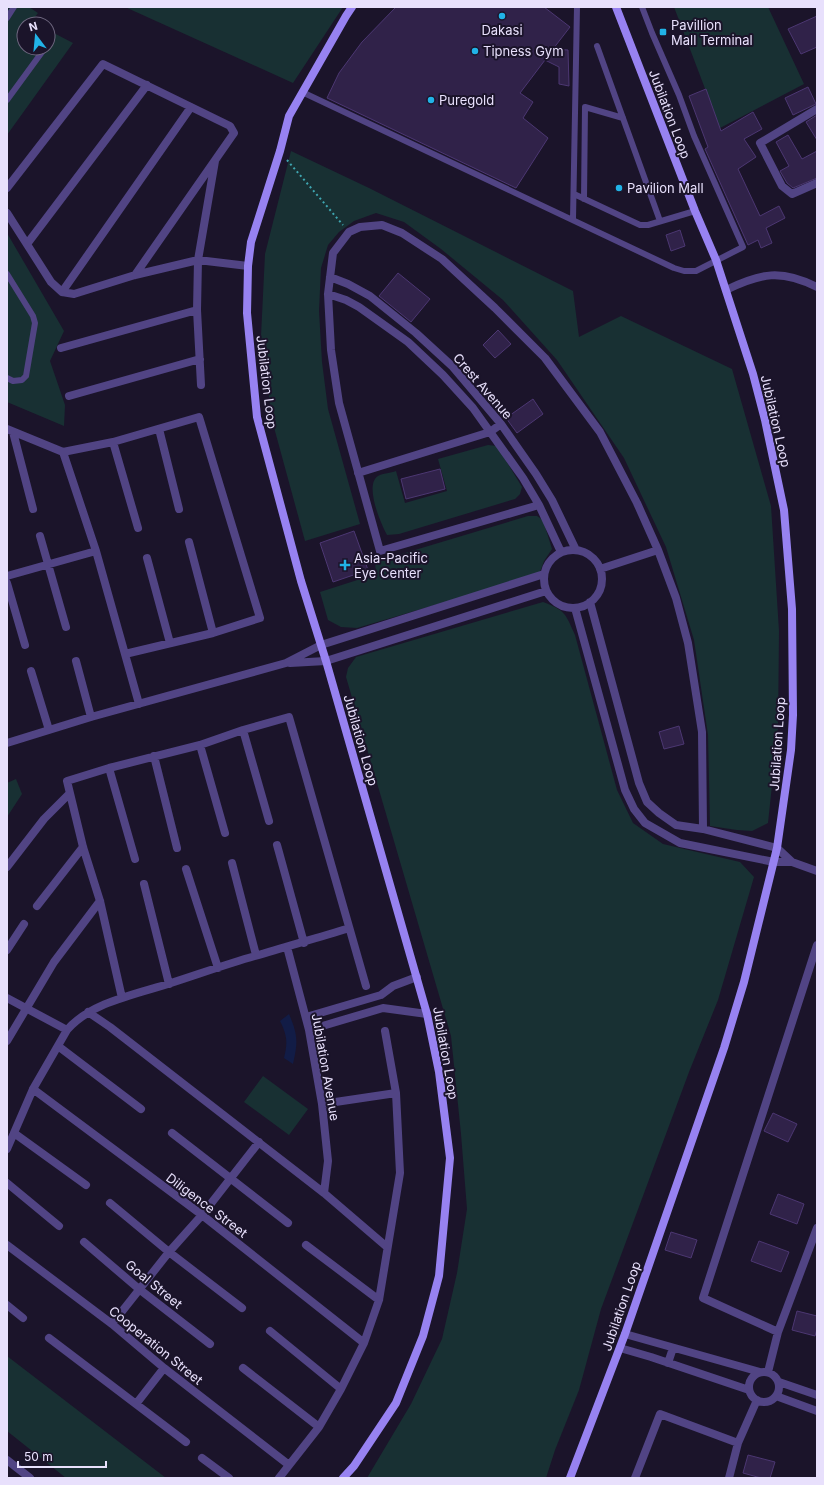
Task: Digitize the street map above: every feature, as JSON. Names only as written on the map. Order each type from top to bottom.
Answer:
[{"type":"main road","name":"Jubilation Loop","points":[[343,1478],[354,1466],[396,1403],[423,1336],[439,1276],[450,1158],[439,1072],[427,1014],[326,661],[301,581],[257,416],[247,313],[248,266],[251,242],[280,151],[289,116],[352,7]]},
{"type":"main road","name":"Jubilation Loop","points":[[570,1478],[625,1334],[724,1048],[744,982],[777,848],[791,750],[793,715],[792,609],[784,510],[768,433],[753,374],[716,260],[695,211],[616,7]]},
{"type":"street","points":[[7,188],[103,64],[230,126],[234,133],[135,274]]},
{"type":"street","points":[[27,244],[147,85]]},
{"type":"street","points":[[62,292],[191,107]]},
{"type":"street","points":[[817,109],[760,143],[782,186],[792,194],[817,183]]},
{"type":"street","points":[[201,385],[197,310],[198,260],[216,159]]},
{"type":"street","points":[[7,212],[50,282],[62,292],[74,294],[135,274],[198,260],[248,266]]},
{"type":"street","points":[[539,505],[380,551],[339,403],[331,350],[328,294],[333,253],[349,232],[360,227],[382,225],[402,233],[442,259],[495,308],[545,358],[600,432],[637,503],[658,550],[676,598],[688,643],[702,732],[703,829]]},
{"type":"street","points":[[726,290],[749,279],[780,274],[805,281],[817,287]]},
{"type":"street","name":"Crest Avenue","points":[[330,277],[348,284],[370,296],[416,333],[452,366],[501,424],[552,500],[576,550]]},
{"type":"street","name":"Crest Avenue","points":[[328,294],[346,300],[360,307],[408,342],[443,375],[473,408],[523,478],[539,505],[561,552]]},
{"type":"street","points":[[61,348],[197,310]]},
{"type":"street","points":[[69,396],[200,359]]},
{"type":"street","points":[[10,431],[63,452],[113,442],[199,417],[260,618],[213,632],[125,654]]},
{"type":"street","points":[[358,473],[490,432],[501,424]]},
{"type":"street","points":[[159,429],[179,509]]},
{"type":"street","points":[[10,431],[33,510]]},
{"type":"street","points":[[113,442],[138,528]]},
{"type":"street","points":[[63,452],[96,551],[139,704]]},
{"type":"street","points":[[40,536],[66,627]]},
{"type":"street","points":[[189,542],[213,632]]},
{"type":"street","points":[[576,550],[591,556],[600,569],[602,578],[596,595],[590,602],[575,608],[558,604],[551,599],[546,591],[544,574],[547,565],[553,557],[561,552],[576,550]]},
{"type":"street","points":[[600,569],[658,550]]},
{"type":"street","points":[[7,576],[96,551]]},
{"type":"street","points":[[147,558],[170,642]]},
{"type":"street","points":[[7,743],[91,717],[286,663],[321,645],[544,574]]},
{"type":"street","points":[[7,583],[25,645]]},
{"type":"street","points":[[286,663],[326,661],[546,591]]},
{"type":"street","points":[[590,602],[639,783],[648,802],[658,813],[676,825],[703,829],[777,848],[792,862]]},
{"type":"street","points":[[575,608],[625,790],[634,809],[645,823],[680,843],[774,862],[792,862],[817,871]]},
{"type":"street","points":[[76,661],[91,717]]},
{"type":"street","points":[[31,671],[49,730]]},
{"type":"street","points":[[122,998],[100,901],[69,794],[67,781],[109,768],[200,745],[243,730],[289,717],[366,986]]},
{"type":"street","points":[[243,730],[269,821]]},
{"type":"street","points":[[200,745],[225,833]]},
{"type":"street","points":[[154,756],[177,848]]},
{"type":"street","points":[[109,768],[135,859]]},
{"type":"street","points":[[7,867],[44,819],[69,794]]},
{"type":"street","points":[[277,845],[304,943]]},
{"type":"street","points":[[37,906],[84,847]]},
{"type":"street","points":[[232,862],[256,955]]},
{"type":"street","points":[[186,869],[218,968]]},
{"type":"street","points":[[144,884],[169,984]]},
{"type":"street","points":[[7,1040],[54,962],[100,901]]},
{"type":"street","points":[[7,950],[24,924]]},
{"type":"street","points":[[7,1149],[33,1089],[67,1030],[74,1022],[88,1012],[122,998],[256,955],[304,943],[349,928]]},
{"type":"street","points":[[778,1332],[704,1298],[817,945]]},
{"type":"street","name":"Jubilation Avenue","points":[[287,947],[309,1030],[322,1104],[328,1161],[324,1193]]},
{"type":"street","points":[[306,1017],[381,995],[393,986],[417,977]]},
{"type":"street","points":[[381,995],[383,1008]]},
{"type":"street","points":[[7,998],[67,1030]]},
{"type":"street","points":[[309,1030],[383,1008],[427,1014]]},
{"type":"street","points":[[88,1012],[110,1027],[324,1193],[387,1247]]},
{"type":"street","points":[[279,1478],[319,1427],[341,1389],[364,1343],[379,1300],[400,1173],[396,1093],[385,1031]]},
{"type":"street","points":[[58,1046],[141,1109]]},
{"type":"street","name":"Diligence Street","points":[[33,1089],[202,1215],[364,1343]]},
{"type":"street","points":[[322,1104],[396,1093]]},
{"type":"street","points":[[14,1133],[86,1185]]},
{"type":"street","points":[[172,1133],[288,1223]]},
{"type":"street","points":[[112,1324],[169,1252],[202,1215],[230,1177],[259,1142]]},
{"type":"street","points":[[7,1183],[59,1226]]},
{"type":"street","points":[[110,1203],[169,1252],[242,1308]]},
{"type":"street","points":[[625,1334],[764,1372],[775,1376],[779,1382],[779,1387],[776,1396],[773,1399],[765,1402],[757,1400],[750,1394],[748,1386],[752,1377],[764,1372],[778,1332],[814,1243],[817,1228]]},
{"type":"street","name":"Goal Street","points":[[84,1242],[139,1289],[210,1344]]},
{"type":"street","name":"Cooperation Street","points":[[7,1245],[112,1324],[164,1368],[288,1465]]},
{"type":"street","points":[[306,1245],[379,1300]]},
{"type":"street","points":[[7,1305],[23,1318]]},
{"type":"street","points":[[270,1331],[341,1389]]},
{"type":"street","points":[[49,1338],[186,1442]]},
{"type":"street","points":[[643,1354],[648,1340]]},
{"type":"street","points":[[620,1348],[643,1354],[749,1390]]},
{"type":"street","points":[[668,1363],[673,1348]]},
{"type":"street","points":[[136,1404],[164,1368]]},
{"type":"street","points":[[243,1368],[319,1427]]},
{"type":"street","points":[[779,1382],[817,1395]]},
{"type":"street","points":[[776,1396],[817,1411]]},
{"type":"street","points":[[729,1478],[738,1444],[757,1400]]},
{"type":"street","points":[[635,1478],[660,1414],[738,1444]]},
{"type":"street","points":[[202,1458],[230,1478]]},
{"type":"street","points":[[7,1460],[30,1478]]},
{"type":"lane","points":[[7,18],[14,7]]},
{"type":"lane","points":[[573,219],[577,7]]},
{"type":"lane","points":[[302,92],[674,268],[684,271],[696,271],[743,247],[694,136],[679,95],[642,7]]},
{"type":"lane","points":[[597,46],[660,222]]},
{"type":"lane","points":[[7,100],[39,56]]},
{"type":"lane","points":[[584,199],[585,107],[623,118]]},
{"type":"lane","points":[[574,194],[640,225],[660,222],[695,211]]},
{"type":"lane","points":[[7,274],[33,316],[35,323],[26,376],[22,380],[13,381],[7,378]]},
{"type":"path","points":[[280,151],[349,232]]},
{"type":"green space","points":[[7,7],[29,7],[38,13],[36,16],[16,16],[16,56],[56,56],[56,34],[73,43],[7,135]]},
{"type":"green space","points":[[125,7],[343,7],[293,83]]},
{"type":"green space","points":[[674,7],[768,7],[804,84],[720,128]]},
{"type":"green space","points":[[291,151],[369,188],[573,291],[579,337],[621,316],[732,369],[771,506],[779,631],[778,728],[768,823],[752,831],[710,826],[708,735],[694,640],[666,547],[624,458],[557,360],[503,300],[441,249],[404,222],[376,213],[354,221],[339,232],[328,245],[321,268],[319,311],[322,362],[328,409],[360,524],[305,541],[272,420],[261,336],[265,254]]},
{"type":"green space","points":[[7,233],[64,331],[50,361],[65,405],[64,426],[7,402]]},
{"type":"green space","points":[[488,445],[497,446],[522,487],[520,494],[515,499],[399,534],[387,535],[378,514],[373,496],[374,481],[378,476],[396,471],[405,503],[447,491],[438,459]]},
{"type":"green space","points":[[528,516],[537,516],[543,520],[552,549],[544,561],[540,572],[536,575],[357,628],[341,627],[328,620],[320,592],[376,574],[375,562]]},
{"type":"green space","points":[[543,602],[561,611],[567,617],[575,635],[617,790],[633,823],[663,844],[740,862],[754,877],[718,1000],[689,1072],[601,1309],[579,1390],[555,1450],[546,1478],[367,1478],[411,1404],[442,1339],[457,1273],[467,1209],[451,1036],[346,677],[348,668],[356,657]]},
{"type":"green space","points":[[16,779],[22,794],[7,817],[7,783]]},
{"type":"green space","points":[[263,1076],[308,1109],[289,1135],[244,1102]]},
{"type":"green space","points":[[7,1356],[166,1478],[66,1478],[7,1431]]},
{"type":"water","points":[[289,1014],[296,1033],[296,1050],[293,1064],[284,1058],[286,1039],[280,1021]]},
{"type":"building","name":"Puregold","points":[[396,7],[544,7],[570,27],[553,49],[568,50],[569,86],[559,84],[559,67],[545,60],[520,93],[533,102],[523,118],[548,138],[516,188],[327,98],[339,73],[362,42]]},
{"type":"building","points":[[817,16],[817,47],[801,54],[788,29]]},
{"type":"building","points":[[808,87],[816,104],[793,115],[785,98]]},
{"type":"building","points":[[706,89],[721,131],[753,112],[762,129],[744,139],[756,157],[738,169],[760,216],[779,206],[785,218],[766,228],[772,243],[761,248],[758,240],[748,245],[705,149],[708,147],[689,96]]},
{"type":"building","points":[[817,115],[817,140],[806,122]]},
{"type":"building","points":[[788,135],[802,159],[817,151],[817,178],[793,188],[787,183],[780,171],[789,166],[776,142]]},
{"type":"building","points":[[680,230],[685,246],[671,251],[666,235]]},
{"type":"building","points":[[398,273],[430,299],[411,322],[379,296]]},
{"type":"building","points":[[498,330],[511,344],[495,358],[483,345]]},
{"type":"building","points":[[533,399],[543,414],[517,433],[506,418]]},
{"type":"building","points":[[440,469],[445,489],[406,499],[401,479]]},
{"type":"building","points":[[354,531],[368,570],[333,582],[320,543]]},
{"type":"building","points":[[679,726],[684,744],[664,749],[659,732]]},
{"type":"building","points":[[773,1113],[797,1124],[788,1142],[764,1131]]},
{"type":"building","points":[[778,1194],[804,1204],[797,1224],[770,1214]]},
{"type":"building","points":[[671,1232],[697,1240],[691,1258],[665,1250]]},
{"type":"building","points":[[759,1241],[789,1252],[781,1272],[751,1261]]},
{"type":"building","points":[[797,1311],[817,1316],[817,1329],[815,1336],[792,1330]]},
{"type":"building","points":[[748,1455],[775,1462],[770,1478],[761,1478],[743,1473]]},
{"type":"place","name":"Dakasi","points":[[502,16]]},
{"type":"place","name":"Pavillion Mall Terminal","points":[[663,32]]},
{"type":"place","name":"Tipness Gym","points":[[475,51]]},
{"type":"place","name":"Puregold","points":[[431,100]]},
{"type":"place","name":"Pavilion Mall","points":[[619,188]]},
{"type":"place","name":"Asia-Pacific Eye Center","points":[[345,565]]}]
